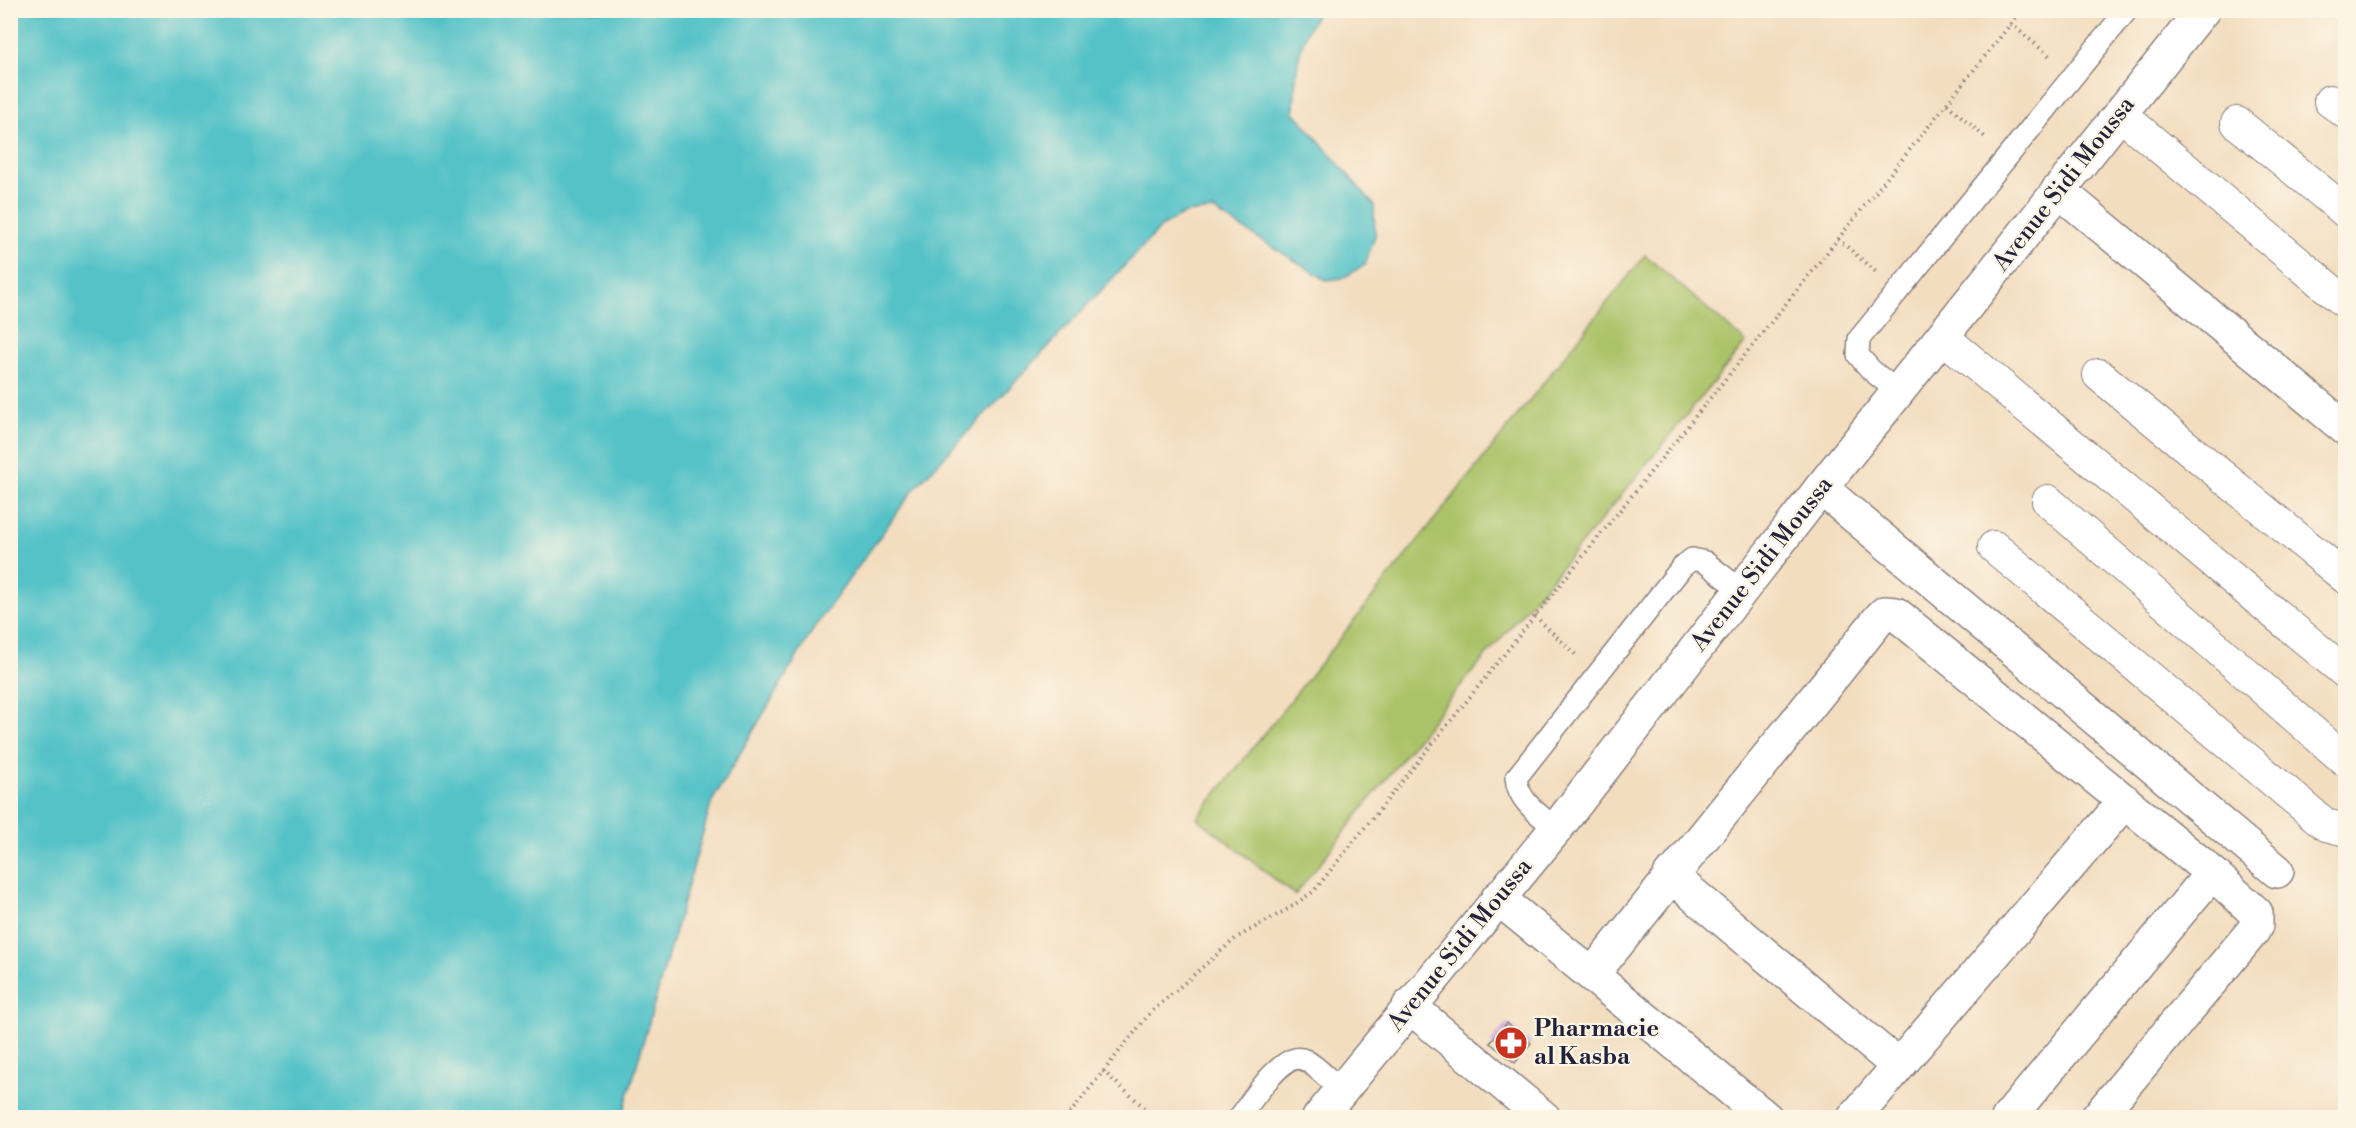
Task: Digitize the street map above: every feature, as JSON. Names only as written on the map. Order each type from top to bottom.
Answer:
[{"type":"street","name":"Avenue Sidi Moussa","points":[[1319,1118],[1556,829],[1821,488],[1944,338],[2058,190],[2204,10]]},
{"type":"street","points":[[2120,114],[2346,303]]},
{"type":"street","points":[[2237,123],[2346,212]]},
{"type":"street","points":[[2058,190],[2346,429]]},
{"type":"street","points":[[1944,338],[2346,673]]},
{"type":"street","points":[[2099,375],[2346,578]]},
{"type":"street","points":[[1821,488],[2277,871]]},
{"type":"street","points":[[2048,501],[2346,761]]},
{"type":"street","points":[[1994,547],[2326,825],[2346,830]]},
{"type":"street","points":[[1592,975],[1670,875],[1879,619],[1890,612],[1896,614],[2255,910],[2256,925],[2097,1118]]},
{"type":"street","points":[[1854,1118],[2124,801]]},
{"type":"street","points":[[2008,1118],[2212,873]]},
{"type":"street","points":[[1670,875],[1897,1065]]},
{"type":"street","points":[[1498,898],[1766,1118]]},
{"type":"street","points":[[1409,1006],[1544,1118]]},
{"type":"lane","points":[[1898,392],[1871,370],[1858,355],[1859,339],[2127,10]]},
{"type":"lane","points":[[1556,829],[1525,801],[1517,790],[1516,778],[1596,674],[1682,567],[1692,559],[1705,562],[1741,590]]},
{"type":"lane","points":[[1239,1118],[1282,1064],[1294,1058],[1305,1060],[1341,1090]]},
{"type":"path","points":[[1066,1118],[1150,1013],[1236,938],[1288,909],[1314,891],[2022,10]]},
{"type":"path","points":[[2011,24],[2074,76]]},
{"type":"path","points":[[1947,104],[2008,157]]},
{"type":"path","points":[[1838,239],[1899,291]]},
{"type":"path","points":[[1535,616],[1596,674]]},
{"type":"path","points":[[1103,1071],[1156,1118]]},
{"type":"green space","points":[[1645,255],[1746,342],[1597,525],[1445,704],[1295,895],[1197,818]]},
{"type":"water","points":[[10,11],[1319,11],[1302,46],[1295,85],[1294,112],[1374,205],[1375,236],[1365,265],[1343,278],[1326,280],[1213,210],[1185,213],[1162,226],[914,489],[814,628],[712,801],[622,1117],[11,1117]]},
{"type":"building","name":"Pharmacie al Kasba","points":[[1507,1023],[1531,1043],[1515,1063],[1490,1043]]},
{"type":"place","name":"Pharmacie al Kasba","points":[[1511,1043]]}]
